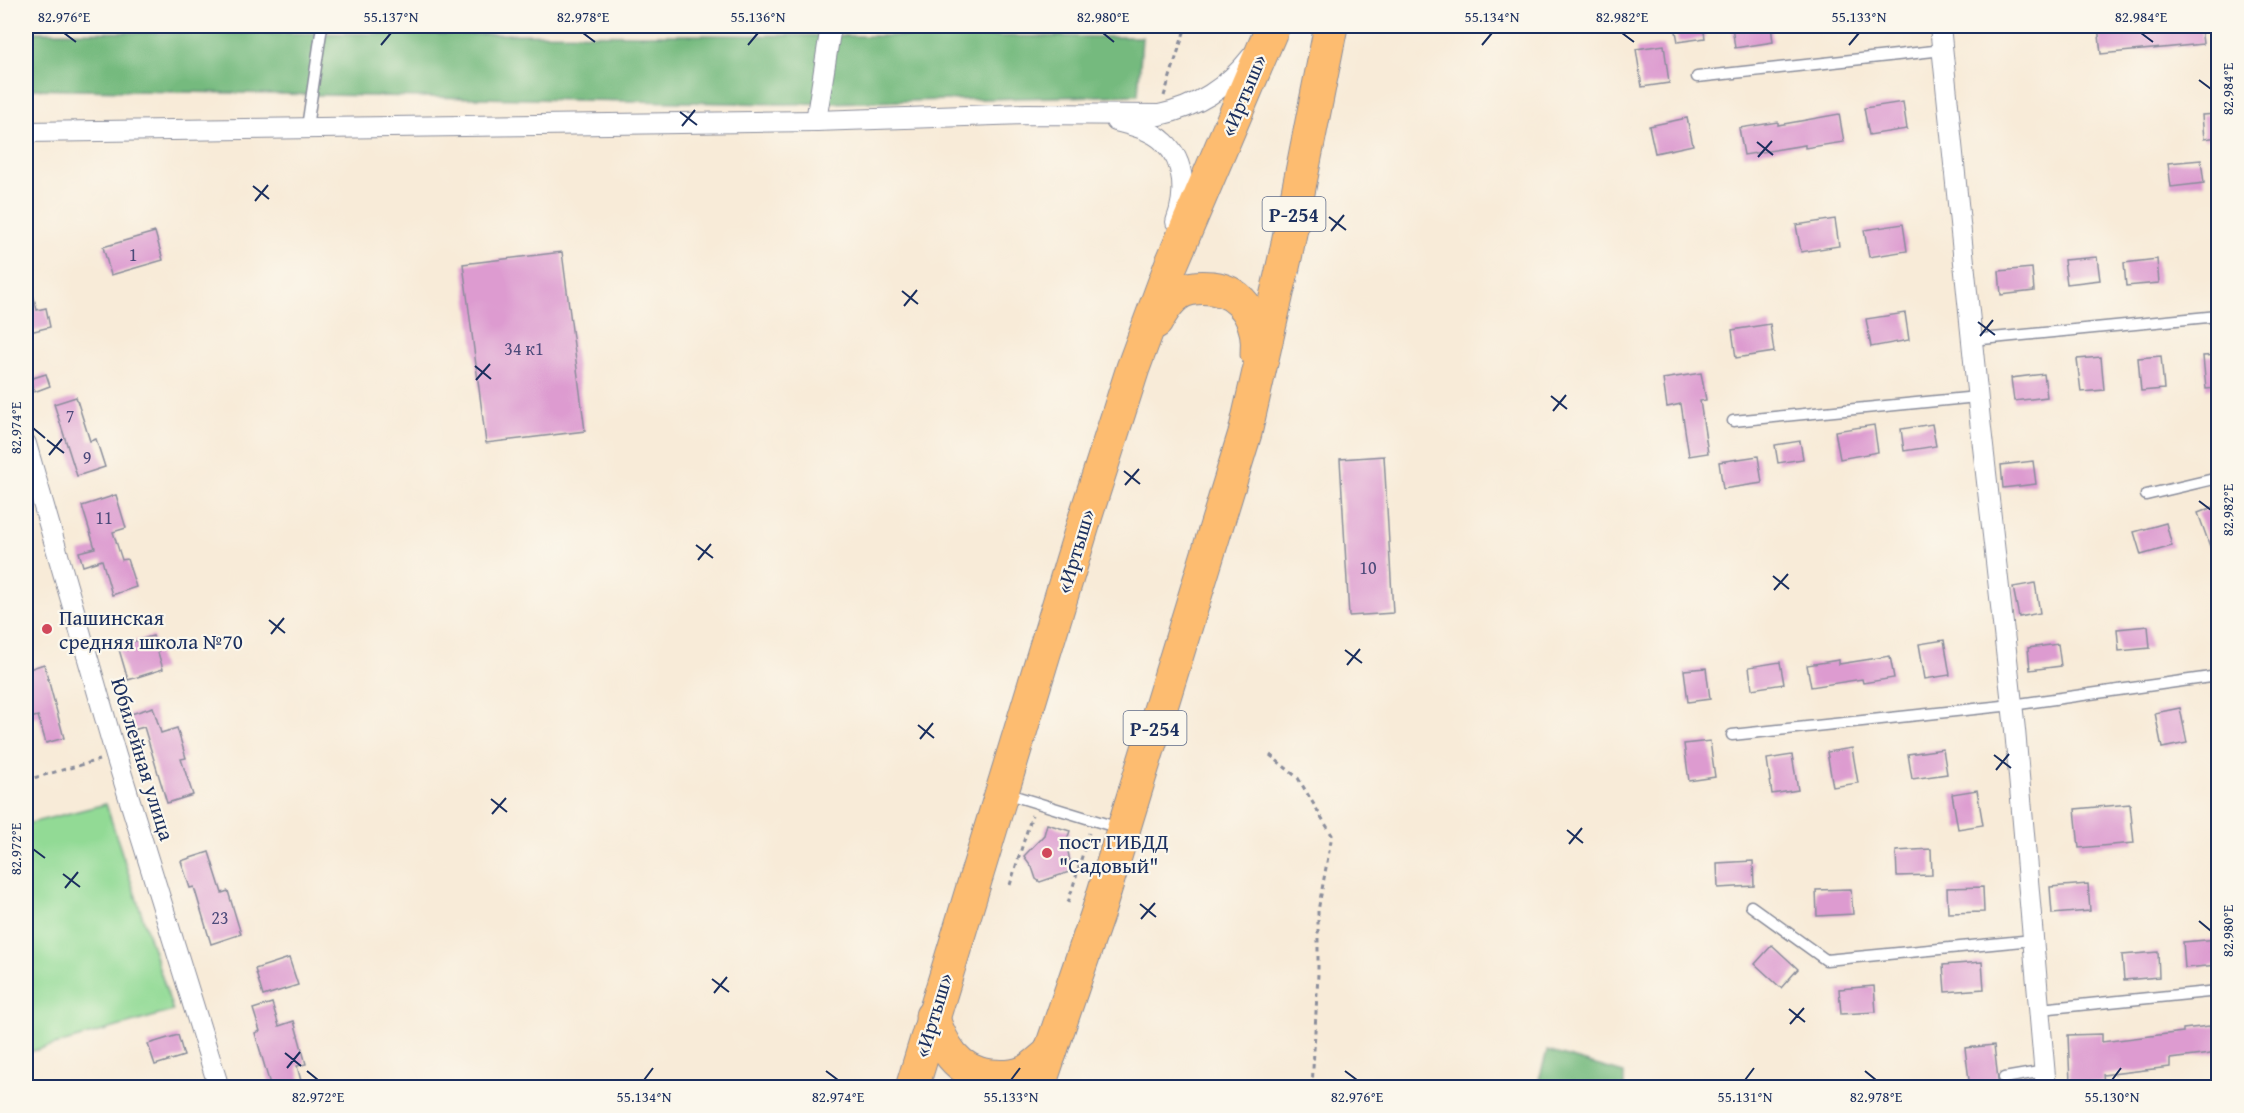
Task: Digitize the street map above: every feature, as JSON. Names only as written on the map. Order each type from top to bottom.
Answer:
[{"type":"highway","name":"«Иртыш»","points":[[912,1088],[932,1016],[1133,368],[1171,265],[1272,26]]},
{"type":"highway","name":"Р-254","points":[[1038,1088],[1124,829],[1245,433],[1285,258],[1331,26]]},
{"type":"highway","points":[[1133,368],[1157,319],[1171,300],[1183,291],[1201,287],[1216,288],[1231,293],[1244,304],[1254,321],[1258,342],[1252,401]]},
{"type":"highway","points":[[932,1016],[940,1041],[952,1058],[968,1070],[985,1076],[1004,1077],[1024,1073],[1050,1053]]},
{"type":"street","points":[[816,121],[831,26]]},
{"type":"street","points":[[26,132],[816,121],[1027,114],[1159,115],[1178,111],[1204,100],[1226,83],[1242,68],[1272,26]]},
{"type":"street","points":[[1940,26],[1977,397],[2012,705],[2046,1079]]},
{"type":"street","points":[[1086,515],[1116,378],[1142,302],[1178,217],[1183,184],[1174,154],[1163,140],[1149,131],[1088,114]]},
{"type":"street","name":"Юбилейная улица","points":[[26,444],[116,756],[219,1088]]},
{"type":"lane","points":[[307,127],[322,26]]},
{"type":"lane","points":[[1697,77],[1943,50]]},
{"type":"lane","points":[[1972,340],[2218,316]]},
{"type":"lane","points":[[1733,421],[1977,397]]},
{"type":"lane","points":[[2146,495],[2218,478]]},
{"type":"lane","points":[[1732,735],[2012,705],[2218,676]]},
{"type":"lane","points":[[1002,792],[1124,829]]},
{"type":"lane","points":[[1752,906],[1826,960],[2033,940]]},
{"type":"lane","points":[[2040,1009],[2218,991]]},
{"type":"lane","points":[[2004,1078],[2046,1079]]},
{"type":"path","points":[[1159,115],[1186,26]]},
{"type":"path","points":[[1270,755],[1298,778],[1332,835],[1318,911],[1318,974],[1312,1088]]},
{"type":"path","points":[[26,780],[116,756]]},
{"type":"path","points":[[1010,885],[1037,802]]},
{"type":"path","points":[[1068,903],[1093,820]]},
{"type":"green space","points":[[26,32],[1142,37],[1138,95],[787,104],[26,89]]},
{"type":"green space","points":[[106,804],[173,1011],[26,1053],[26,824]]},
{"type":"green space","points":[[1547,1051],[1624,1073],[1624,1087],[1537,1087]]},
{"type":"building","points":[[1675,26],[1703,26],[1705,38],[1678,42]]},
{"type":"building","points":[[1732,26],[1771,26],[1773,42],[1735,48]]},
{"type":"building","points":[[2098,26],[2201,26],[2203,44],[2101,54]]},
{"type":"building","points":[[1664,45],[1669,83],[1642,87],[1636,49]]},
{"type":"building","points":[[1903,102],[1907,129],[1869,135],[1864,108]]},
{"type":"building","points":[[1839,114],[1844,142],[1805,148],[1805,145],[1744,155],[1739,128],[1778,122],[1778,125]]},
{"type":"building","points":[[2218,114],[2218,137],[2204,139],[2202,115]]},
{"type":"building","points":[[1687,118],[1693,145],[1655,153],[1649,126]]},
{"type":"building","points":[[2201,160],[2204,183],[2171,187],[2168,163]]},
{"type":"building","points":[[1835,219],[1839,246],[1801,252],[1796,225]]},
{"type":"building","points":[[1903,224],[1907,251],[1869,257],[1864,230]]},
{"type":"building","points":[[155,232],[163,260],[111,275],[103,247]]},
{"type":"building","points":[[562,252],[585,431],[486,443],[463,264]]},
{"type":"building","points":[[2097,257],[2100,280],[2067,284],[2064,260]]},
{"type":"building","points":[[2157,259],[2159,283],[2126,286],[2124,263]]},
{"type":"building","points":[[2032,268],[2034,291],[2001,295],[1999,271]]},
{"type":"building","points":[[26,283],[30,283],[37,310],[46,308],[50,327],[26,333]]},
{"type":"building","points":[[1905,313],[1909,340],[1871,347],[1866,319]]},
{"type":"building","points":[[1770,324],[1774,352],[1736,358],[1732,330]]},
{"type":"building","points":[[2218,355],[2218,388],[2206,389],[2203,356]]},
{"type":"building","points":[[2161,356],[2164,389],[2141,391],[2138,358]]},
{"type":"building","points":[[2101,357],[2104,390],[2081,392],[2077,359]]},
{"type":"building","points":[[1701,373],[1706,400],[1700,401],[1708,453],[1689,456],[1681,404],[1667,407],[1663,379]]},
{"type":"building","points":[[46,374],[50,386],[34,392],[30,379]]},
{"type":"building","points":[[2044,374],[2047,397],[2014,401],[2011,378]]},
{"type":"building","points":[[76,397],[90,441],[96,439],[105,467],[77,476],[54,404]]},
{"type":"building","points":[[1932,424],[1936,446],[1904,451],[1901,429]]},
{"type":"building","points":[[1874,425],[1878,452],[1840,459],[1835,431]]},
{"type":"building","points":[[1800,441],[1803,459],[1778,463],[1775,445]]},
{"type":"building","points":[[1384,456],[1393,613],[1349,616],[1340,459]]},
{"type":"building","points":[[1758,456],[1762,483],[1723,489],[1719,462]]},
{"type":"building","points":[[2033,461],[2036,484],[2003,488],[2001,465]]},
{"type":"building","points":[[116,495],[126,528],[113,532],[122,560],[127,559],[136,587],[112,595],[102,560],[83,566],[79,552],[95,548],[82,506]]},
{"type":"building","points":[[2218,505],[2218,566],[2217,566],[2198,513]]},
{"type":"building","points":[[2166,523],[2172,546],[2141,555],[2134,532]]},
{"type":"building","points":[[2035,583],[2040,613],[2019,617],[2013,587]]},
{"type":"building","points":[[2148,626],[2150,648],[2119,651],[2117,629]]},
{"type":"building","points":[[153,636],[163,669],[128,680],[118,646]]},
{"type":"building","points":[[1944,640],[1950,675],[1925,679],[1919,644]]},
{"type":"building","points":[[2058,644],[2061,666],[2030,670],[2028,648]]},
{"type":"building","points":[[1890,656],[1894,678],[1863,683],[1862,679],[1811,687],[1807,665],[1839,660],[1839,664]]},
{"type":"building","points":[[1780,662],[1784,684],[1752,689],[1749,667]]},
{"type":"building","points":[[44,664],[64,738],[46,743],[38,716],[26,719],[26,670]]},
{"type":"building","points":[[1706,668],[1710,699],[1688,702],[1684,670]]},
{"type":"building","points":[[153,707],[161,733],[177,728],[186,758],[181,759],[193,795],[167,803],[144,727],[133,730],[128,715]]},
{"type":"building","points":[[2180,708],[2187,743],[2162,748],[2155,713]]},
{"type":"building","points":[[1710,741],[1715,777],[1689,781],[1684,744]]},
{"type":"building","points":[[1852,748],[1858,783],[1833,787],[1827,752]]},
{"type":"building","points":[[1943,749],[1947,774],[1912,779],[1908,754]]},
{"type":"building","points":[[1792,755],[1798,790],[1772,794],[1767,759]]},
{"type":"building","points":[[1977,790],[1983,825],[1958,829],[1952,794]]},
{"type":"building","points":[[2130,804],[2134,843],[2079,848],[2075,809]]},
{"type":"building","name":"пост ГИБДД \"Садовый\"","points":[[1047,824],[1070,831],[1066,842],[1072,871],[1040,882],[1036,879],[1032,867],[1024,856],[1044,835]]},
{"type":"building","points":[[1931,849],[1932,875],[1897,876],[1896,851]]},
{"type":"building","points":[[209,852],[222,893],[228,891],[241,934],[211,944],[194,887],[190,888],[181,861]]},
{"type":"building","points":[[1753,861],[1754,886],[1718,888],[1717,863]]},
{"type":"building","points":[[2088,884],[2090,911],[2052,914],[2050,887]]},
{"type":"building","points":[[1983,887],[1984,912],[1948,913],[1947,888]]},
{"type":"building","points":[[1851,889],[1853,914],[1817,916],[1816,890]]},
{"type":"building","points":[[2218,939],[2218,965],[2185,968],[2183,942]]},
{"type":"building","points":[[1772,945],[1798,969],[1781,988],[1755,964]]},
{"type":"building","points":[[2158,952],[2159,977],[2124,980],[2122,955]]},
{"type":"building","points":[[289,958],[298,985],[263,996],[255,969]]},
{"type":"building","points":[[1982,962],[1984,989],[1945,992],[1943,965]]},
{"type":"building","points":[[1874,986],[1876,1012],[1841,1014],[1839,989]]},
{"type":"building","points":[[272,1003],[279,1026],[294,1021],[306,1064],[297,1066],[303,1088],[271,1088],[255,1033],[260,1031],[253,1009]]},
{"type":"building","points":[[2218,1025],[2218,1053],[2170,1059],[2170,1067],[2103,1075],[2104,1082],[2070,1083],[2068,1035],[2102,1034],[2102,1042],[2183,1032],[2183,1029]]},
{"type":"building","points":[[178,1035],[184,1056],[155,1065],[148,1044]]},
{"type":"building","points":[[1994,1045],[1999,1088],[1970,1088],[1965,1048]]},
{"type":"place","name":"Пашинская средняя школа №70","points":[[47,629]]},
{"type":"place","name":"пост ГИБДД \"Садовый\"","points":[[1047,853]]}]
